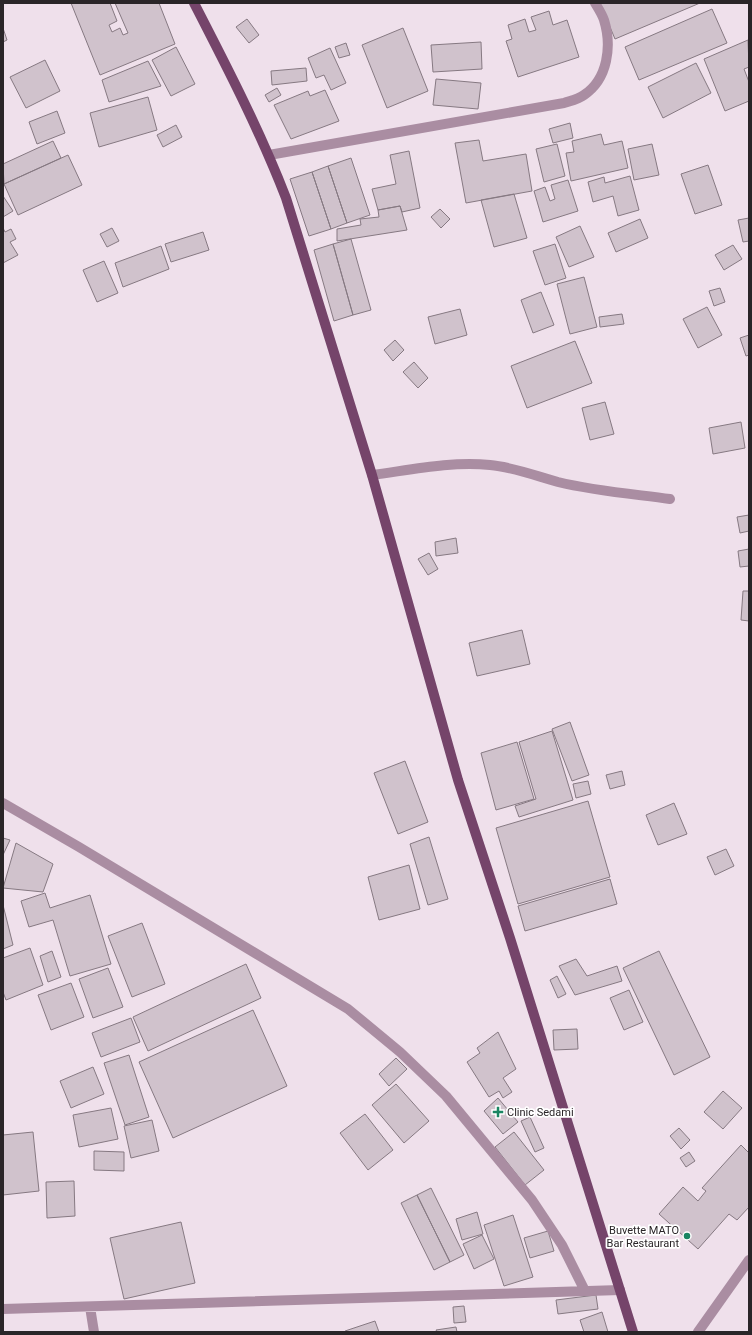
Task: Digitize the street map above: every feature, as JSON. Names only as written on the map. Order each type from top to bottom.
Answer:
[{"type":"main road","points":[[194,3],[244,101],[269,155],[286,198],[372,476],[458,780],[513,945],[633,1332]]},
{"type":"street","points":[[269,155],[564,103],[583,96],[597,84],[605,67],[608,43],[603,19],[595,3]]},
{"type":"street","points":[[372,476],[453,464],[490,465],[579,486],[670,499]]},
{"type":"street","points":[[3,803],[348,1009],[400,1052],[446,1096],[532,1200],[562,1245],[585,1291]]},
{"type":"street","points":[[698,1332],[749,1260]]},
{"type":"street","points":[[3,1309],[620,1290]]},
{"type":"street","points":[[90,1307],[94,1332]]},
{"type":"building","points":[[71,3],[110,3],[117,21],[109,25],[112,32],[120,28],[123,35],[128,33],[115,3],[159,3],[175,44],[100,75]]},
{"type":"building","points":[[600,3],[700,3],[615,39]]},
{"type":"building","points":[[712,9],[727,43],[639,80],[625,47]]},
{"type":"building","points":[[549,11],[553,25],[567,20],[579,57],[518,77],[506,41],[512,39],[508,25],[525,19],[529,32],[536,30],[531,17]]},
{"type":"building","points":[[247,19],[259,35],[249,43],[236,27]]},
{"type":"building","points":[[3,28],[7,40],[3,42]]},
{"type":"building","points":[[403,28],[428,91],[387,108],[362,45]]},
{"type":"building","points":[[748,40],[749,67],[744,69],[749,82],[749,101],[725,111],[704,59]]},
{"type":"building","points":[[481,42],[482,69],[433,72],[431,45]]},
{"type":"building","points":[[346,43],[350,55],[339,58],[335,47]]},
{"type":"building","points":[[176,47],[195,84],[171,96],[152,60]]},
{"type":"building","points":[[330,48],[346,83],[331,90],[324,75],[316,78],[308,58]]},
{"type":"building","points":[[45,60],[60,91],[26,108],[10,77]]},
{"type":"building","points":[[148,61],[161,86],[109,102],[102,80]]},
{"type":"building","points":[[696,63],[711,93],[663,118],[648,87]]},
{"type":"building","points":[[306,68],[307,81],[272,85],[271,71]]},
{"type":"building","points":[[436,79],[481,83],[478,109],[433,105]]},
{"type":"building","points":[[277,88],[281,95],[269,102],[265,95]]},
{"type":"building","points":[[325,90],[339,121],[291,139],[274,105],[308,91],[310,96]]},
{"type":"building","points":[[148,97],[157,130],[99,147],[90,113]]},
{"type":"building","points":[[57,111],[65,133],[37,144],[29,122]]},
{"type":"building","points":[[570,123],[573,138],[553,143],[549,129]]},
{"type":"building","points":[[176,125],[182,137],[163,147],[157,135]]},
{"type":"building","points":[[601,134],[604,145],[622,141],[628,168],[571,181],[566,153],[574,152],[572,141]]},
{"type":"building","points":[[479,140],[483,161],[526,154],[532,191],[466,203],[455,143]]},
{"type":"building","points":[[53,141],[61,158],[4,184],[3,164]]},
{"type":"building","points":[[557,144],[565,176],[544,182],[536,149]]},
{"type":"building","points":[[652,144],[659,175],[634,180],[628,149]]},
{"type":"building","points":[[409,151],[420,208],[402,212],[400,206],[378,210],[372,189],[396,184],[390,155]]},
{"type":"building","points":[[68,155],[82,185],[18,215],[4,184]]},
{"type":"building","points":[[351,158],[370,215],[347,223],[328,166]]},
{"type":"building","points":[[708,165],[722,205],[695,214],[681,174]]},
{"type":"building","points":[[328,166],[347,223],[331,229],[312,172]]},
{"type":"building","points":[[312,172],[331,229],[309,236],[290,179]]},
{"type":"building","points":[[630,176],[639,210],[618,216],[613,196],[593,202],[588,182],[604,177],[605,183]]},
{"type":"building","points":[[568,180],[578,211],[543,222],[534,191],[545,187],[550,201],[555,199],[551,185]]},
{"type":"building","points":[[514,194],[527,238],[494,247],[481,200]]},
{"type":"building","points":[[3,196],[13,211],[3,217]]},
{"type":"building","points":[[400,206],[407,230],[337,241],[337,229],[361,225],[360,219],[379,217],[378,210]]},
{"type":"building","points":[[440,209],[450,219],[441,228],[431,217]]},
{"type":"building","points":[[749,218],[749,241],[743,242],[738,220]]},
{"type":"building","points":[[640,219],[648,238],[616,252],[608,233]]},
{"type":"building","points":[[580,226],[594,257],[569,267],[556,237]]},
{"type":"building","points":[[3,228],[5,232],[11,229],[16,239],[10,242],[18,255],[3,263]]},
{"type":"building","points":[[112,228],[119,241],[107,247],[100,234]]},
{"type":"building","points":[[203,232],[209,250],[171,262],[165,244]]},
{"type":"building","points":[[351,239],[371,310],[353,315],[333,244]]},
{"type":"building","points":[[333,244],[353,315],[334,321],[314,250]]},
{"type":"building","points":[[555,244],[566,278],[545,285],[533,251]]},
{"type":"building","points":[[733,245],[742,259],[724,270],[715,255]]},
{"type":"building","points":[[161,246],[169,269],[123,287],[115,263]]},
{"type":"building","points":[[104,261],[118,293],[97,302],[83,270]]},
{"type":"building","points":[[584,277],[597,327],[570,334],[557,284]]},
{"type":"building","points":[[720,288],[725,302],[714,306],[709,291]]},
{"type":"building","points":[[541,292],[554,325],[533,333],[521,300]]},
{"type":"building","points":[[707,307],[722,335],[698,348],[683,319]]},
{"type":"building","points":[[460,309],[467,335],[435,344],[428,317]]},
{"type":"building","points":[[622,314],[624,324],[600,327],[599,317]]},
{"type":"building","points":[[749,335],[749,355],[746,356],[740,338]]},
{"type":"building","points":[[395,340],[404,350],[393,361],[384,350]]},
{"type":"building","points":[[575,341],[592,383],[527,408],[511,366]]},
{"type":"building","points":[[414,362],[428,378],[418,388],[403,372]]},
{"type":"building","points":[[605,402],[614,434],[590,440],[582,408]]},
{"type":"building","points":[[741,422],[745,448],[713,454],[709,428]]},
{"type":"building","points":[[749,515],[749,531],[740,533],[737,517]]},
{"type":"building","points":[[456,538],[458,553],[436,556],[435,542]]},
{"type":"building","points":[[749,549],[749,566],[740,567],[738,551]]},
{"type":"building","points":[[429,553],[438,569],[428,575],[418,559]]},
{"type":"building","points":[[743,591],[749,591],[749,621],[741,620]]},
{"type":"building","points":[[522,630],[530,664],[477,676],[469,643]]},
{"type":"building","points":[[570,722],[589,775],[572,781],[552,729]]},
{"type":"building","points":[[552,731],[573,800],[519,817],[515,806],[536,799],[519,742]]},
{"type":"building","points":[[517,742],[534,799],[496,810],[481,753]]},
{"type":"building","points":[[405,761],[428,822],[398,834],[374,773]]},
{"type":"building","points":[[622,771],[625,785],[610,789],[606,775]]},
{"type":"building","points":[[588,781],[591,794],[576,798],[573,784]]},
{"type":"building","points":[[588,801],[610,877],[518,904],[496,828]]},
{"type":"building","points":[[674,803],[687,834],[658,845],[646,815]]},
{"type":"building","points":[[429,837],[448,899],[428,905],[410,844]]},
{"type":"building","points":[[3,838],[10,840],[3,855]]},
{"type":"building","points":[[16,843],[53,864],[43,892],[3,888]]},
{"type":"building","points":[[726,849],[734,866],[715,875],[707,857]]},
{"type":"building","points":[[409,865],[420,909],[379,920],[368,877]]},
{"type":"building","points":[[610,879],[617,904],[525,931],[518,906]]},
{"type":"building","points":[[45,893],[50,908],[90,895],[111,964],[70,976],[53,920],[29,927],[21,901]]},
{"type":"building","points":[[3,905],[13,945],[3,949]]},
{"type":"building","points":[[142,923],[165,984],[132,997],[108,936]]},
{"type":"building","points":[[30,948],[43,985],[6,1000],[3,992],[3,958]]},
{"type":"building","points":[[52,951],[61,977],[48,982],[40,956]]},
{"type":"building","points":[[659,951],[710,1057],[674,1075],[623,968]]},
{"type":"building","points":[[576,959],[587,976],[617,966],[622,981],[575,995],[559,966]]},
{"type":"building","points":[[246,964],[261,998],[148,1051],[133,1017]]},
{"type":"building","points":[[108,968],[123,1007],[93,1018],[79,979]]},
{"type":"building","points":[[557,976],[566,994],[558,998],[550,980]]},
{"type":"building","points":[[71,983],[84,1017],[51,1030],[38,995]]},
{"type":"building","points":[[629,990],[643,1022],[624,1030],[610,998]]},
{"type":"building","points":[[253,1010],[287,1086],[173,1138],[139,1062]]},
{"type":"building","points":[[131,1018],[140,1042],[101,1057],[92,1033]]},
{"type":"building","points":[[577,1029],[578,1049],[554,1050],[553,1030]]},
{"type":"building","points":[[498,1032],[516,1069],[503,1078],[512,1092],[503,1098],[499,1091],[489,1097],[467,1062],[480,1053],[477,1048]]},
{"type":"building","points":[[129,1055],[149,1117],[125,1125],[104,1063]]},
{"type":"building","points":[[396,1058],[407,1069],[389,1086],[379,1074]]},
{"type":"building","points":[[93,1067],[104,1094],[71,1108],[60,1081]]},
{"type":"building","points":[[396,1084],[429,1121],[404,1143],[372,1105]]},
{"type":"building","points":[[723,1091],[742,1108],[723,1129],[704,1112]]},
{"type":"building","points":[[498,1098],[518,1122],[503,1134],[484,1111]]},
{"type":"building","points":[[111,1108],[118,1139],[79,1147],[73,1115]]},
{"type":"building","points":[[365,1114],[393,1150],[368,1170],[340,1133]]},
{"type":"building","points":[[530,1117],[544,1148],[535,1152],[521,1121]]},
{"type":"building","points":[[152,1120],[159,1151],[131,1158],[124,1126]]},
{"type":"building","points":[[679,1128],[690,1140],[681,1149],[670,1136]]},
{"type":"building","points":[[33,1132],[39,1191],[3,1195],[3,1135]]},
{"type":"building","points":[[514,1132],[544,1170],[525,1185],[495,1147]]},
{"type":"building","points":[[741,1145],[749,1153],[749,1207],[737,1220],[729,1214],[698,1249],[659,1214],[683,1187],[698,1201],[706,1191],[702,1188]]},
{"type":"building","points":[[94,1151],[124,1152],[124,1171],[94,1170]]},
{"type":"building","points":[[689,1152],[695,1161],[686,1167],[680,1158]]},
{"type":"building","points":[[74,1181],[75,1216],[47,1218],[46,1182]]},
{"type":"building","points":[[431,1188],[464,1255],[450,1262],[417,1195]]},
{"type":"building","points":[[417,1195],[450,1262],[434,1270],[401,1203]]},
{"type":"building","points":[[477,1212],[483,1234],[462,1240],[456,1219]]},
{"type":"building","points":[[513,1215],[533,1277],[504,1286],[484,1225]]},
{"type":"building","points":[[181,1222],[195,1283],[124,1299],[110,1238]]},
{"type":"building","points":[[548,1231],[554,1251],[530,1258],[524,1238]]},
{"type":"building","points":[[482,1235],[494,1259],[474,1269],[463,1244]]},
{"type":"building","points":[[596,1295],[598,1309],[558,1314],[556,1300]]},
{"type":"building","points":[[464,1306],[466,1322],[454,1323],[453,1307]]},
{"type":"building","points":[[602,1312],[608,1332],[584,1332],[580,1320]]},
{"type":"building","points":[[375,1321],[379,1332],[345,1332],[345,1331]]},
{"type":"building","points":[[456,1327],[457,1332],[437,1332],[436,1330]]},
{"type":"place","name":"Clinic Sedami","points":[[498,1112]]},
{"type":"place","name":"Buvette MATO Bar Restaurant","points":[[687,1236]]}]
